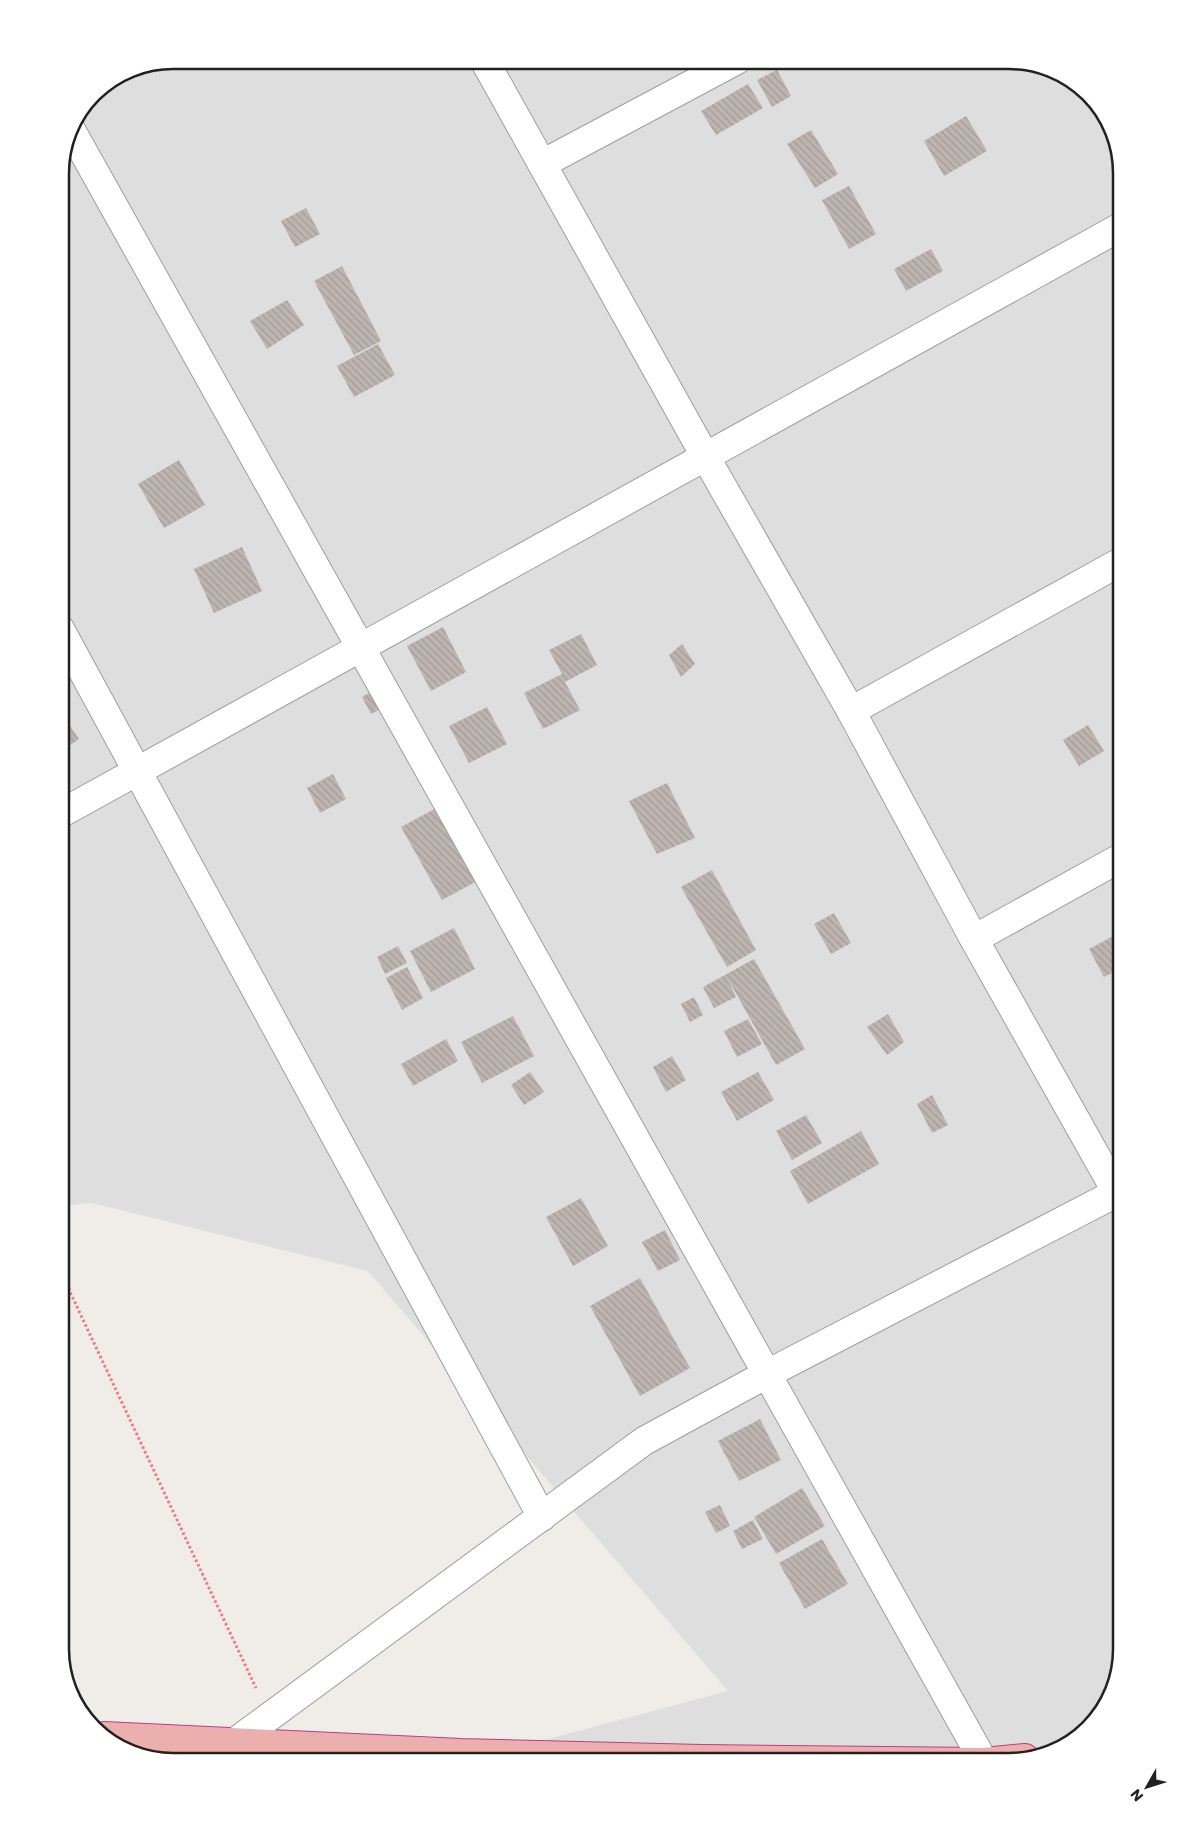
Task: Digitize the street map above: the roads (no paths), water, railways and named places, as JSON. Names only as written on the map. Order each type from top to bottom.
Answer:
[{"type":"highway","points":[[116,1737],[402,1753]]},
{"type":"street","points":[[489,69],[705,456],[851,710],[974,939],[1113,1183]]},
{"type":"street","points":[[542,164],[720,69]]},
{"type":"street","points":[[75,137],[979,1753]]},
{"type":"street","points":[[69,809],[360,646],[1113,231]]},
{"type":"street","points":[[851,710],[1113,566]]},
{"type":"street","points":[[69,646],[542,1517]]},
{"type":"street","points":[[974,939],[1113,862]]},
{"type":"street","points":[[235,1742],[644,1441],[767,1374],[1113,1199]]}]
